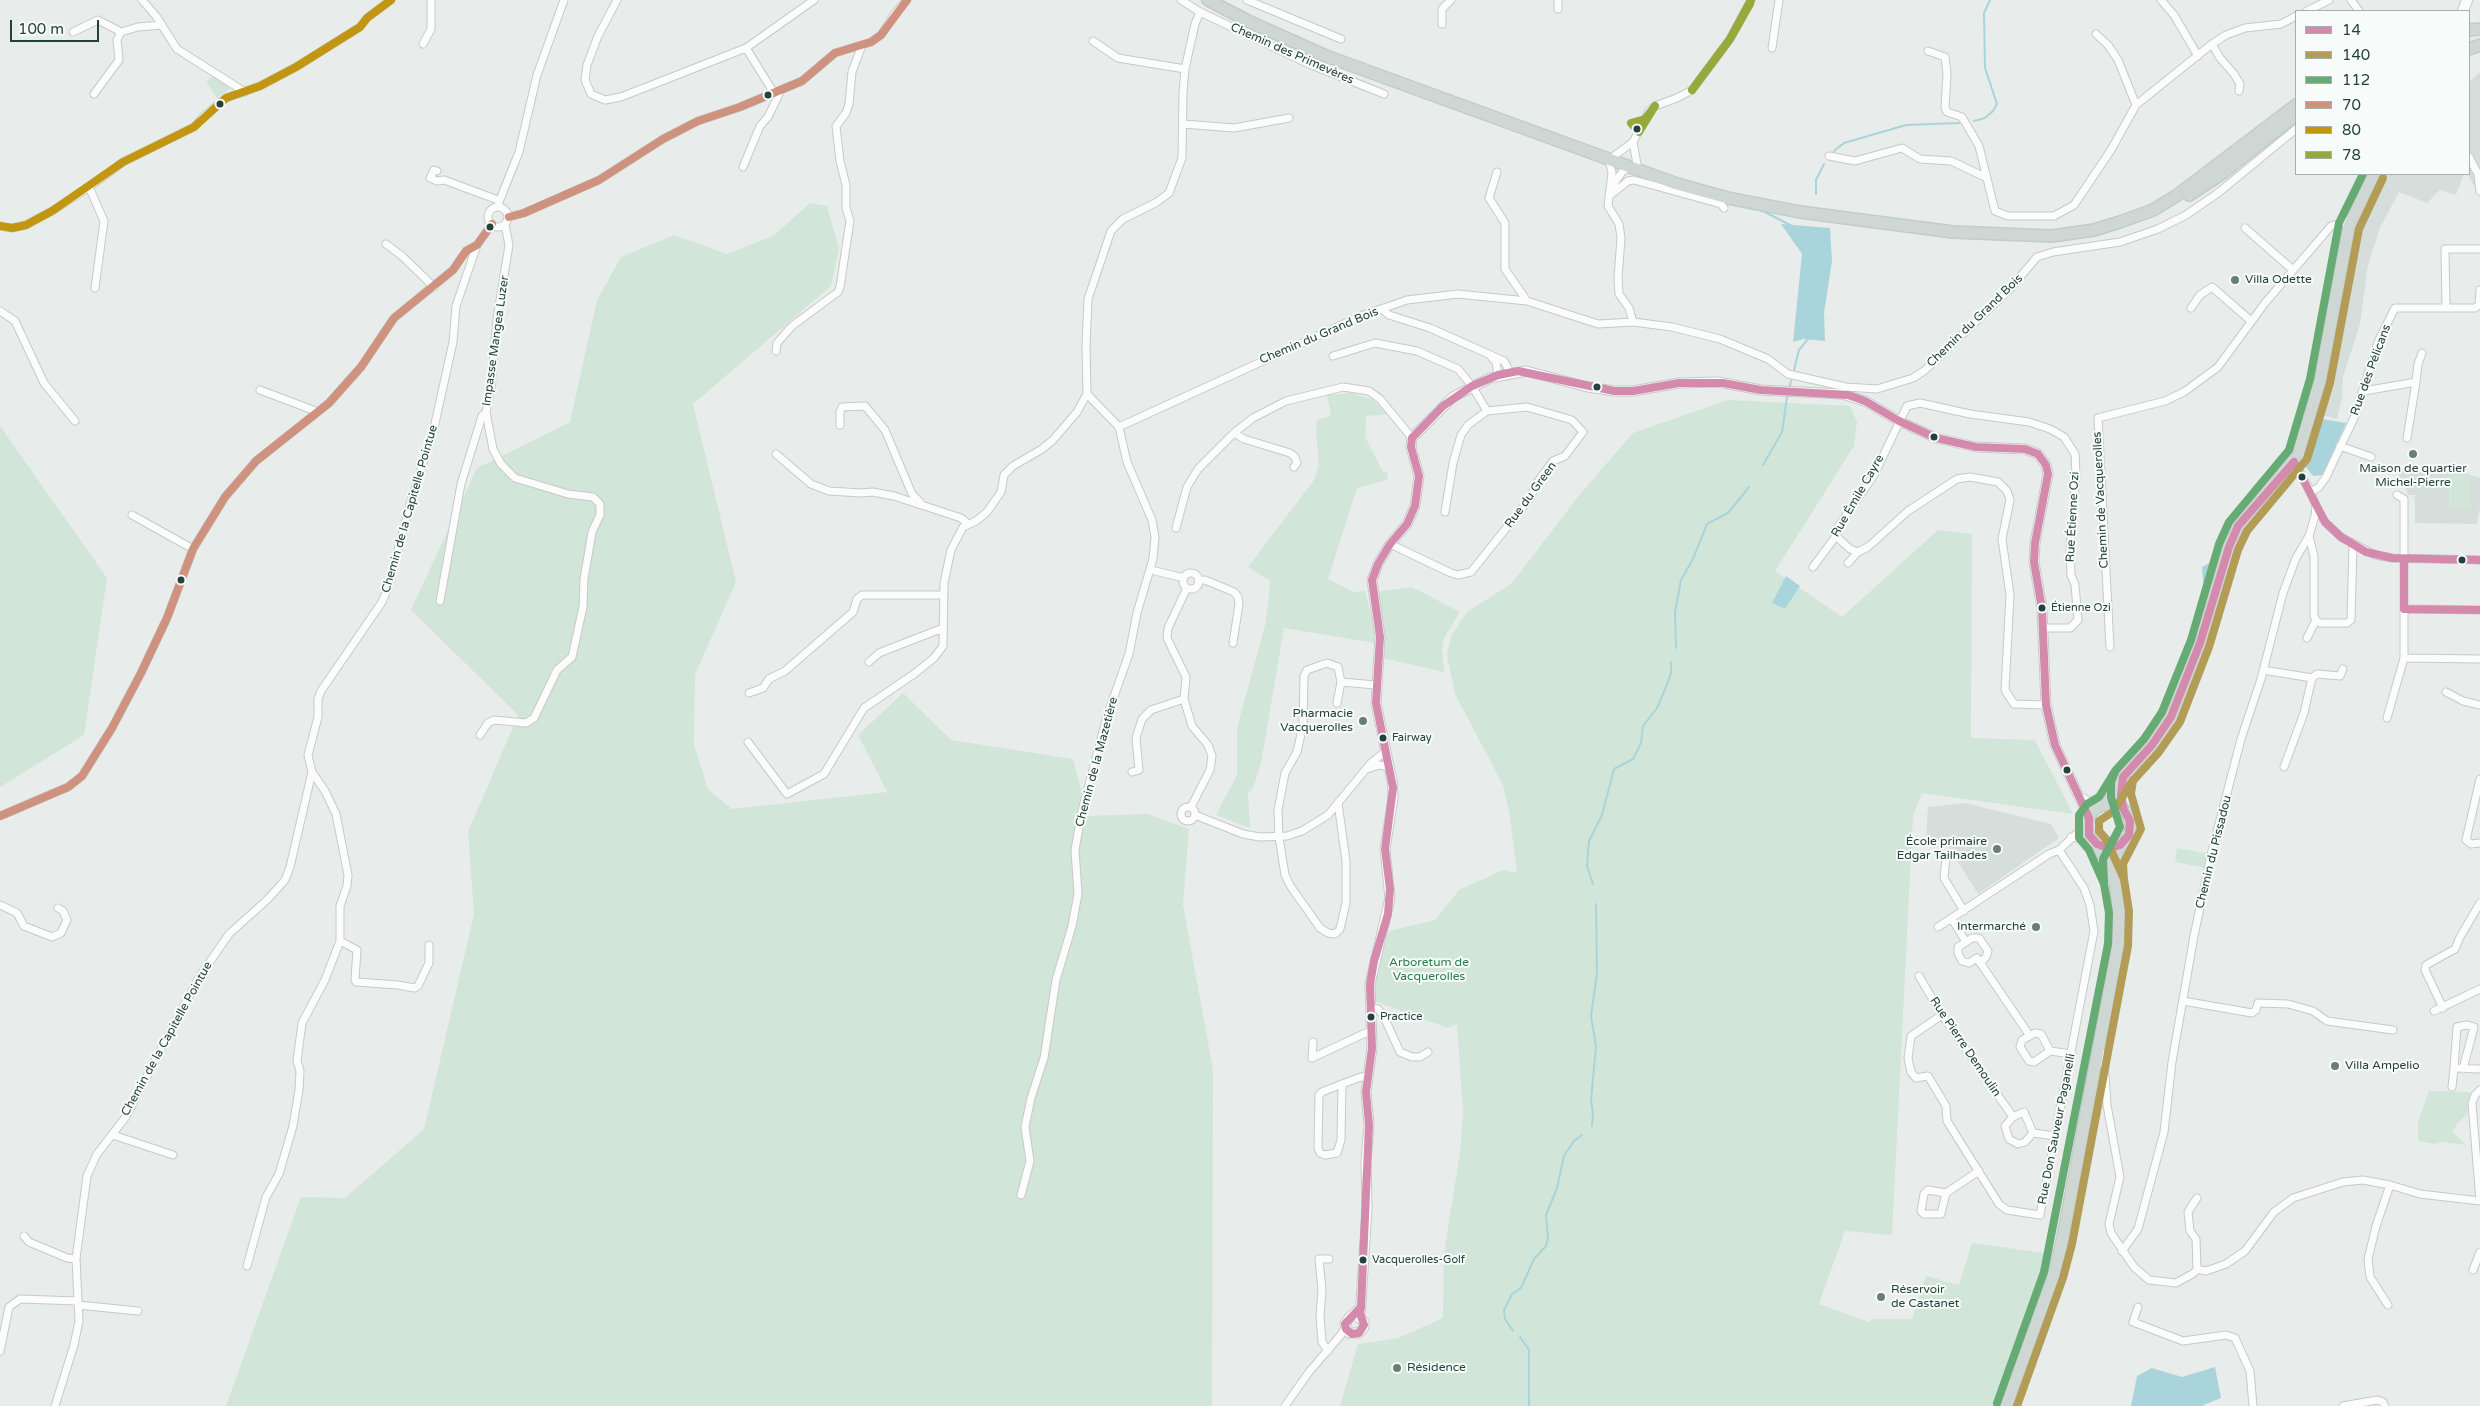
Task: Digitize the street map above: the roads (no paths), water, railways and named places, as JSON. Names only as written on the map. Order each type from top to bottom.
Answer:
[{"type":"main road","points":[[1208,0],[1267,30],[1326,56],[1633,166],[1761,204],[1829,216],[1980,234],[2028,237],[2077,233],[2112,225],[2175,203],[2202,188],[2295,116]]},
{"type":"main road","points":[[1223,0],[1328,49],[1611,158]]},
{"type":"main road","points":[[1980,234],[2078,228],[2146,206],[2188,181],[2278,107],[2295,97]]},
{"type":"main road","points":[[2153,210],[2197,181],[2295,106]]},
{"type":"main road","points":[[2124,810],[2121,784],[2123,777],[2152,745],[2171,717],[2200,643],[2229,546],[2238,526],[2294,462],[2304,440],[2320,381],[2351,220],[2374,175]]},
{"type":"main road","points":[[2114,881],[2088,829],[2088,820],[2121,784]]},
{"type":"main road","points":[[2095,842],[2108,848],[2120,845],[2126,840],[2131,828],[2129,818],[2124,810],[2118,806],[2102,806]]},
{"type":"main road","points":[[2006,1406],[2054,1276],[2062,1242],[2118,945],[2119,912],[2113,862],[2120,845]]},
{"type":"street","points":[[142,0],[162,25],[177,49],[245,92]]},
{"type":"street","points":[[0,226],[12,228],[26,225],[89,187],[123,162],[194,127],[203,116],[226,98],[260,86],[296,67],[360,27],[367,18],[391,0]]},
{"type":"street","points":[[423,44],[431,29],[431,0]]},
{"type":"street","points":[[564,0],[537,75],[519,152],[498,203],[488,216],[492,224],[500,227],[504,225],[508,217],[524,213],[598,180],[698,120],[778,92],[802,81],[835,53],[862,45],[881,35],[896,12],[907,0]]},
{"type":"street","points":[[617,0],[593,50],[585,80],[591,94],[604,100],[621,97],[746,48],[814,0]]},
{"type":"street","name":"Chemin des Primevères","points":[[1182,0],[1200,12],[1308,64],[1384,94]]},
{"type":"street","points":[[1247,0],[1341,39]]},
{"type":"street","points":[[1442,24],[1442,9],[1451,0]]},
{"type":"street","points":[[1558,0],[1558,9]]},
{"type":"street","points":[[1633,322],[1629,308],[1619,294],[1618,278],[1621,238],[1619,224],[1608,206],[1612,173],[1611,158],[1633,142],[1655,106],[1692,90],[1730,39],[1751,0]]},
{"type":"street","points":[[1772,48],[1779,0]]},
{"type":"street","points":[[2161,0],[2174,14],[2198,56]]},
{"type":"street","points":[[2309,10],[2329,0]]},
{"type":"street","points":[[748,742],[784,792],[790,794],[824,774],[829,767],[832,757],[864,708],[887,694],[934,658],[943,646],[943,595],[951,550],[967,523],[976,521],[987,512],[1001,492],[1004,475],[1013,466],[1042,449],[1053,440],[1077,412],[1087,394],[1086,346],[1088,299],[1111,231],[1123,219],[1157,202],[1169,193],[1182,158],[1182,124],[1186,69],[1195,24],[1200,12]]},
{"type":"street","points":[[1928,51],[1945,57],[1947,73],[1945,108],[1947,112],[1961,116],[1968,123],[1979,146],[1995,211],[2008,216],[2046,217],[2061,214],[2074,205],[2111,150],[2136,105],[2226,35],[2245,28],[2281,24],[2295,17]]},
{"type":"street","points":[[73,32],[98,20],[121,32],[138,27],[162,25]]},
{"type":"street","points":[[94,94],[119,60],[117,40],[121,32]]},
{"type":"street","points":[[2096,34],[2108,45],[2118,60],[2136,105]]},
{"type":"street","points":[[1093,41],[1118,58],[1186,69]]},
{"type":"street","points":[[2212,44],[2240,84],[2239,91]]},
{"type":"street","points":[[776,351],[777,343],[792,326],[838,292],[840,287],[850,222],[846,208],[846,185],[840,162],[836,126],[846,113],[849,104],[852,72],[862,45]]},
{"type":"street","points":[[746,48],[778,92]]},
{"type":"street","points":[[743,167],[760,126],[768,117],[778,92]]},
{"type":"street","points":[[1182,124],[1234,128],[1289,118]]},
{"type":"street","name":"Chemin du Grand Bois","points":[[1118,427],[1361,316],[1407,300],[1458,294],[1527,301],[1598,324],[1633,322],[1672,327],[1720,339],[1768,358],[1788,374],[1846,388],[1876,389],[1913,378],[1924,371],[2010,289],[2037,257],[2053,252],[2120,242],[2158,229],[2186,215],[2218,193],[2295,130]]},
{"type":"street","points":[[1609,193],[1623,171],[1633,166],[1633,142]]},
{"type":"street","points":[[1829,156],[1855,161],[1902,148],[1920,159],[1951,161],[1987,178]]},
{"type":"street","points":[[2470,159],[2478,174],[2480,191]]},
{"type":"street","points":[[436,171],[434,170],[430,178],[437,181],[444,180],[498,203],[504,208],[508,217]]},
{"type":"street","points":[[1497,172],[1489,198],[1505,223],[1506,269],[1527,301]]},
{"type":"street","points":[[1609,193],[1617,192],[1628,181],[1634,180],[1721,204],[1724,208]]},
{"type":"street","points":[[89,187],[104,221],[95,288]]},
{"type":"street","name":"Chemin de Vacquerolles","points":[[2110,647],[2098,418],[2165,401],[2184,392],[2218,367],[2251,321],[2332,226],[2351,220]]},
{"type":"street","points":[[0,816],[68,787],[82,776],[112,728],[141,673],[167,618],[193,548],[225,497],[256,461],[329,403],[361,367],[394,318],[453,270],[466,251],[477,245],[492,224]]},
{"type":"street","name":"Impasse Mangea Luzer","points":[[440,601],[461,484],[482,416],[486,412],[495,362],[498,314],[508,264],[509,245],[504,225]]},
{"type":"street","points":[[2245,228],[2293,270]]},
{"type":"street","points":[[386,244],[402,256],[434,287]]},
{"type":"street","name":"Chemin de la Capitelle Pointue","points":[[55,1406],[74,1345],[79,1321],[76,1259],[87,1176],[97,1154],[125,1118],[198,979],[229,934],[268,899],[285,880],[290,867],[312,772],[308,755],[318,717],[321,691],[382,602],[391,581],[411,501],[434,428],[453,342],[456,306],[477,245]]},
{"type":"street","points":[[2446,308],[2445,248],[2480,249]]},
{"type":"street","points":[[2191,308],[2200,295],[2212,287],[2251,321]]},
{"type":"street","name":"Rue des Pélicans","points":[[2311,492],[2319,487],[2326,477],[2364,391],[2378,342],[2395,308],[2475,308],[2479,305],[2480,290]]},
{"type":"street","points":[[1382,309],[1389,315],[1430,328],[1492,358],[1504,361],[1510,372]]},
{"type":"street","points":[[0,311],[15,321],[44,383],[75,421]]},
{"type":"street","points":[[1332,356],[1375,343],[1402,347],[1441,360],[1458,369],[1472,386],[1487,411],[1468,426],[1461,435],[1453,463],[1445,512]]},
{"type":"street","points":[[2407,438],[2418,364],[2422,354]]},
{"type":"street","points":[[1492,358],[1496,362],[1498,375]]},
{"type":"street","points":[[1348,1330],[1347,1320],[1356,1317],[1361,1307],[1367,1209],[1366,1166],[1369,1125],[1366,1092],[1372,1030],[1371,978],[1390,898],[1386,849],[1393,798],[1389,766],[1378,716],[1376,685],[1380,637],[1372,580],[1374,572],[1390,544],[1407,524],[1417,502],[1419,476],[1411,447],[1412,438],[1453,397],[1472,386],[1498,375],[1526,371],[1588,387],[1614,391],[1633,391],[1679,383],[1718,382],[1762,390],[1842,394],[1865,401],[1928,435],[1953,443],[1996,449],[2025,449],[2038,454],[2043,460],[2048,474],[2035,542],[2034,562],[2043,628],[2046,705],[2055,745],[2064,769],[2081,798],[2088,820],[2071,837],[2061,852],[2049,854],[1938,927]]},
{"type":"street","points":[[2364,391],[2416,382]]},
{"type":"street","points":[[1176,528],[1187,487],[1198,469],[1234,433],[1276,404],[1306,395],[1350,387],[1375,394],[1412,438]]},
{"type":"street","points":[[260,390],[318,412]]},
{"type":"street","points":[[1087,394],[1118,427]]},
{"type":"street","name":"Rue Étienne Ozi","points":[[1899,421],[1907,406],[1920,403],[1970,414],[2029,422],[2050,429],[2064,437],[2069,444],[2075,454],[2076,475],[2070,575],[2075,585],[2078,620],[2070,628],[2043,628]]},
{"type":"street","points":[[840,425],[842,407],[865,406],[885,430],[912,494],[922,504]]},
{"type":"street","name":"Rue du Green","points":[[1390,544],[1451,573],[1458,575],[1471,572],[1531,497],[1534,487],[1553,461],[1565,456],[1583,432],[1572,420],[1527,407],[1487,411]]},
{"type":"street","points":[[480,735],[488,723],[494,720],[526,724],[534,718],[557,670],[572,657],[583,607],[584,580],[592,532],[600,515],[600,504],[593,497],[568,494],[515,478],[501,464],[493,449],[486,412]]},
{"type":"street","name":"Rue Émile Cayre","points":[[1812,567],[1836,536],[1836,530],[1874,475],[1899,421]]},
{"type":"street","name":"Chemin de la Mazetière","points":[[1022,1195],[1030,1161],[1026,1127],[1031,1098],[1044,1058],[1056,980],[1072,926],[1078,894],[1075,850],[1082,811],[1107,716],[1130,654],[1136,613],[1150,570],[1155,536],[1152,520],[1127,462],[1118,427]]},
{"type":"street","points":[[1234,433],[1290,453],[1295,457],[1297,463],[1294,467]]},
{"type":"street","points":[[2340,446],[2371,457]]},
{"type":"street","points":[[776,454],[811,484],[829,490],[861,493],[873,492],[922,504],[961,518],[967,523]]},
{"type":"street","points":[[2294,462],[2311,492],[2324,522],[2353,545],[2375,555],[2404,558],[2480,560]]},
{"type":"street","points":[[1848,563],[1858,552],[1868,547],[1908,511],[1957,479],[1970,477],[1998,482],[2007,491],[2010,500],[2002,539],[2010,595],[2005,690],[2014,704],[2046,705]]},
{"type":"street","points":[[2387,718],[2404,658],[2404,499],[2397,495]]},
{"type":"street","name":"Chemin du Pissadou","points":[[2122,1251],[2132,1240],[2138,1229],[2151,1188],[2164,1132],[2172,1062],[2194,936],[2211,855],[2241,740],[2263,670],[2283,593],[2296,558],[2309,536],[2316,506]]},
{"type":"street","points":[[132,515],[193,548]]},
{"type":"street","points":[[2324,522],[2309,536],[2314,556],[2314,616],[2320,623],[2347,623],[2351,620],[2353,545]]},
{"type":"street","points":[[1836,536],[1850,549],[1858,552]]},
{"type":"street","points":[[1150,570],[1184,578],[1192,574],[1198,580],[1206,580],[1234,592],[1238,597],[1239,604],[1233,643]]},
{"type":"street","points":[[1184,578],[1184,585],[1187,588]]},
{"type":"street","points":[[1187,588],[1194,588],[1198,580]]},
{"type":"street","points":[[1187,588],[1168,628],[1167,638],[1186,677],[1184,699],[1192,726],[1208,745],[1212,756],[1210,770],[1191,807]]},
{"type":"street","points":[[749,693],[763,688],[768,677],[784,671],[853,612],[857,599],[862,595],[943,595]]},
{"type":"street","points":[[2404,609],[2480,610]]},
{"type":"street","points":[[2307,638],[2316,620]]},
{"type":"street","points":[[869,662],[879,653],[942,628]]},
{"type":"street","points":[[2404,658],[2480,659]]},
{"type":"street","points":[[1337,702],[1341,682],[1338,667],[1327,663],[1307,670],[1304,676],[1303,725],[1297,752],[1285,773],[1278,810],[1279,837],[1285,875],[1291,887],[1320,928],[1328,933],[1335,934],[1340,929],[1346,902],[1346,861],[1338,803]]},
{"type":"street","points":[[2284,767],[2304,713],[2312,678],[2316,674],[2340,676],[2343,669]]},
{"type":"street","points":[[2263,670],[2312,678]]},
{"type":"street","points":[[1341,682],[1376,685]]},
{"type":"street","points":[[2446,692],[2463,701],[2480,705]]},
{"type":"street","points":[[1132,772],[1139,770],[1136,738],[1142,719],[1150,710],[1184,699]]},
{"type":"street","points":[[1191,807],[1195,815],[1243,834],[1279,837],[1302,831],[1318,823],[1338,803],[1365,770],[1378,761],[1386,751]]},
{"type":"street","points":[[1378,761],[1389,766]]},
{"type":"street","points":[[247,1266],[266,1197],[279,1174],[293,1126],[299,1090],[300,1071],[297,1061],[302,1023],[325,980],[340,941],[340,906],[347,886],[348,875],[336,814],[325,791],[312,772]]},
{"type":"street","points":[[2480,779],[2466,840],[2471,844],[2480,842]]},
{"type":"street","points":[[2081,798],[2102,806]]},
{"type":"street","points":[[1191,807],[1182,809],[1182,819],[1191,821],[1195,815]]},
{"type":"street","points":[[2071,837],[2095,842]]},
{"type":"street","name":"Rue Don Sauveur Paganelli","points":[[1942,1015],[1911,1036],[1908,1058],[1911,1072],[1916,1078],[1928,1076],[1946,1106],[1947,1121],[1999,1204],[2007,1210],[2040,1215],[2094,931],[2090,905],[2084,888],[2061,852]]},
{"type":"street","points":[[1951,854],[1946,858],[1944,878],[1964,910]]},
{"type":"street","points":[[2444,1008],[2425,970],[2426,965],[2455,949],[2480,903]]},
{"type":"street","points":[[0,905],[17,913],[24,926],[52,937],[61,933],[67,920],[63,911],[58,908]]},
{"type":"street","points":[[1952,919],[1966,942]]},
{"type":"street","points":[[1980,963],[1986,957],[1988,951],[1980,938],[1972,938],[1958,948],[1958,953],[1962,960],[1969,963],[1977,958],[1980,963],[2030,1036]]},
{"type":"street","points":[[340,941],[357,950],[356,982],[398,984],[414,988],[418,986],[429,963],[430,945]]},
{"type":"street","name":"Rue Pierre Demoulin","points":[[1919,976],[1942,1015],[2013,1117]]},
{"type":"street","points":[[2434,1011],[2444,1008],[2480,989]]},
{"type":"street","points":[[2183,1001],[2252,1013],[2256,1010],[2258,1003],[2288,1004],[2313,1010],[2327,1021],[2393,1030]]},
{"type":"street","points":[[1371,1008],[1378,1009],[1383,1015],[1400,1052],[1412,1058],[1420,1057],[1428,1052]]},
{"type":"street","points":[[2452,1087],[2457,1027],[2467,1024],[2474,1027],[2463,1069]]},
{"type":"street","points":[[1312,1042],[1312,1058],[1372,1030]]},
{"type":"street","points":[[2050,1051],[2041,1034],[2035,1033],[2022,1040],[2020,1047],[2029,1061],[2034,1062],[2050,1051],[2072,1054]]},
{"type":"street","points":[[2099,1049],[2104,1060],[2107,1105],[2120,1177],[2109,1224],[2110,1233],[2142,1276],[2149,1280],[2176,1284],[2184,1280],[2197,1268],[2196,1239],[2190,1231],[2188,1212],[2197,1198]]},
{"type":"street","points":[[2454,1068],[2480,1069]]},
{"type":"street","points":[[1342,1084],[1342,1140],[1337,1154],[1320,1153],[1318,1148],[1319,1095],[1342,1084],[1368,1076]]},
{"type":"street","points":[[2197,1268],[2206,1271],[2226,1264],[2245,1251],[2274,1212],[2293,1198],[2343,1182],[2364,1180],[2420,1194],[2480,1201],[2475,1111],[2472,1103],[2475,1095],[2480,1090]]},
{"type":"street","points":[[2475,1111],[2480,1096]]},
{"type":"street","points":[[2024,1112],[2033,1132],[2025,1142],[2018,1144],[2009,1139],[2004,1126],[2013,1117],[2024,1112]]},
{"type":"street","points":[[2033,1132],[2056,1136]]},
{"type":"street","points":[[113,1134],[173,1155]]},
{"type":"street","points":[[1946,1192],[1979,1171]]},
{"type":"street","points":[[2388,1305],[2370,1277],[2368,1259],[2376,1226],[2390,1185]]},
{"type":"street","points":[[24,1236],[29,1242],[67,1258],[76,1259]]},
{"type":"street","points":[[2473,1270],[2480,1252]]},
{"type":"street","points":[[1328,1351],[1322,1342],[1320,1316],[1322,1290],[1319,1260],[1330,1259]]},
{"type":"street","points":[[0,1351],[9,1307],[20,1298],[138,1311]]},
{"type":"street","points":[[2138,1307],[2133,1322],[2183,1341],[2226,1335],[2235,1338],[2250,1371],[2253,1406]]},
{"type":"street","points":[[1348,1330],[1357,1334],[1363,1330],[1364,1322],[1356,1317]]},
{"type":"street","points":[[1285,1406],[1309,1372],[1340,1336],[1348,1330]]},
{"type":"street","points":[[2344,1406],[2377,1400],[2383,1402],[2385,1406]]},
{"type":"water","points":[[1781,224],[1830,228],[1832,261],[1824,313],[1825,341],[1804,339],[1793,342],[1802,254]]},
{"type":"water","points":[[2316,418],[2346,423],[2323,475],[2313,476],[2303,463]]},
{"type":"water","points":[[2215,560],[2219,561],[2205,607],[2202,567]]},
{"type":"water","points":[[1786,576],[1800,586],[1785,609],[1772,603]]},
{"type":"water","points":[[2215,1367],[2221,1398],[2201,1406],[2131,1406],[2137,1376],[2152,1368],[2182,1377]]},
{"type":"waterway","points":[[1974,121],[1985,118],[1993,111],[1997,104],[1985,68],[1984,13],[1990,0]]},
{"type":"waterway","points":[[1834,151],[1844,143],[1906,125],[1959,123]]},
{"type":"waterway","points":[[1816,194],[1816,180],[1824,164]]},
{"type":"waterway","points":[[1723,203],[1763,211],[1792,226]]},
{"type":"waterway","points":[[1794,370],[1799,350],[1808,339]]},
{"type":"waterway","points":[[1790,386],[1791,381]]},
{"type":"waterway","points":[[1763,465],[1782,432],[1787,397]]},
{"type":"waterway","points":[[1676,648],[1675,612],[1681,580],[1693,559],[1707,524],[1728,513],[1749,487]]},
{"type":"waterway","points":[[1593,884],[1587,866],[1589,841],[1602,815],[1614,769],[1633,759],[1641,743],[1643,726],[1657,708],[1666,687],[1671,673],[1671,662]]},
{"type":"waterway","points":[[1592,1126],[1591,1100],[1596,1046],[1591,1016],[1597,974],[1596,904]]},
{"type":"waterway","points":[[1513,1331],[1505,1319],[1504,1310],[1512,1294],[1521,1288],[1534,1259],[1546,1246],[1548,1238],[1546,1215],[1557,1188],[1564,1156],[1574,1141],[1582,1135]]},
{"type":"waterway","points":[[1520,1337],[1529,1350],[1529,1406]]},
{"type":"place","name":"Villa Odette","points":[[2235,280]]},
{"type":"place","name":"Maison de quartier Michel-Pierre","points":[[2413,454]]},
{"type":"place","name":"Étienne Ozi","points":[[2042,608]]},
{"type":"place","name":"Pharmacie Vacquerolles","points":[[1363,721]]},
{"type":"place","name":"Fairway","points":[[1383,738]]},
{"type":"place","name":"École primaire Edgar Tailhades","points":[[1997,849]]},
{"type":"place","name":"Intermarché","points":[[2036,927]]},
{"type":"place","name":"Practice","points":[[1371,1017]]},
{"type":"place","name":"Villa Ampelio","points":[[2335,1066]]},
{"type":"place","name":"Vacquerolles-Golf","points":[[1363,1260]]},
{"type":"place","name":"Réservoir de Castanet","points":[[1881,1297]]},
{"type":"place","name":"Résidence","points":[[1397,1368]]},
{"type":"park label","name":"Arboretum de Vacquerolles","points":[[1429,970]]}]
